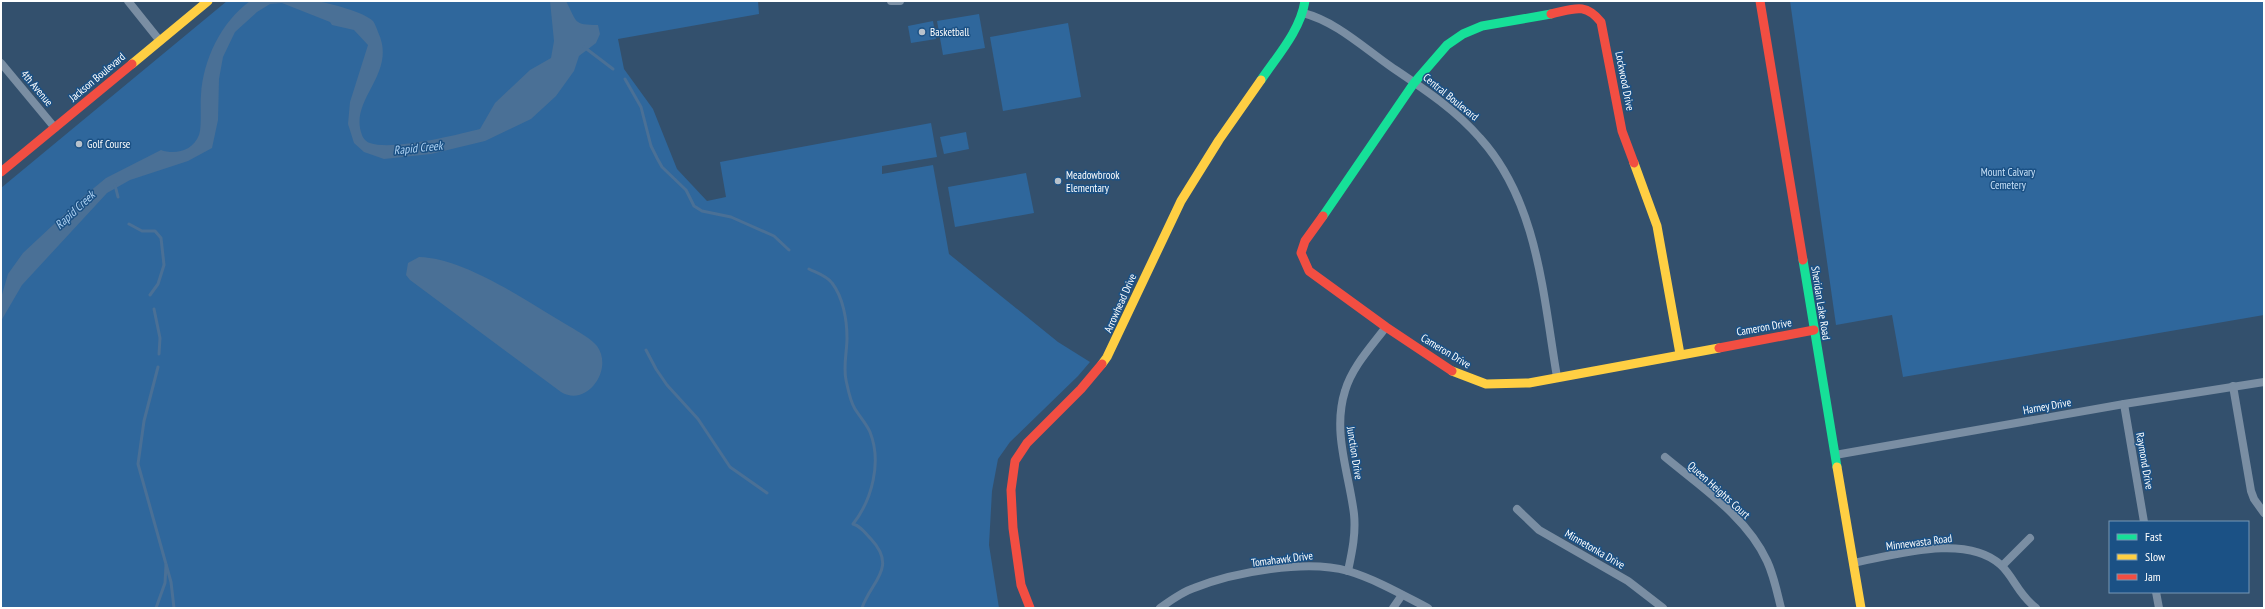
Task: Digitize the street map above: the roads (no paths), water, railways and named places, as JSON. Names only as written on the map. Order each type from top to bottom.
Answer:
[{"type":"street","points":[[128,1],[160,41]]},
{"type":"street","name":"Jackson Boulevard","points":[[1,172],[208,1]]},
{"type":"street","points":[[1303,13],[1305,1]]},
{"type":"street","name":"Sheridan Lake Road","points":[[1760,1],[1860,608]]},
{"type":"street","name":"Lockwood Drive","points":[[1414,82],[1447,45],[1463,34],[1482,26],[1582,8],[1593,12],[1601,22],[1622,131],[1657,226],[1680,354]]},
{"type":"street","name":"Central Boulevard","points":[[1303,13],[1323,19],[1414,82],[1460,117],[1480,138],[1504,171],[1524,213],[1532,239],[1557,377]]},
{"type":"street","name":"Arrowhead Drive","points":[[1030,608],[1020,585],[1014,543],[1011,490],[1016,460],[1027,443],[1081,389],[1107,357],[1181,201],[1219,140],[1286,44],[1303,13]]},
{"type":"street","name":"4th Avenue","points":[[1,63],[55,128]]},
{"type":"street","name":"Cameron Drive","points":[[1414,82],[1305,241],[1301,253],[1309,271],[1386,327],[1452,371],[1475,381],[1505,385],[1557,377],[1814,330]]},
{"type":"street","name":"Junction Drive","points":[[1348,571],[1355,540],[1354,514],[1340,431],[1340,409],[1352,373],[1386,327]]},
{"type":"street","name":"Harney Drive","points":[[1835,455],[2124,404],[2264,382]]},
{"type":"street","points":[[2233,386],[2252,491],[2254,499],[2264,513]]},
{"type":"street","name":"Raymond Drive","points":[[2124,404],[2144,521]]},
{"type":"street","name":"Queen Heights Court","points":[[1665,457],[1727,509],[1752,536],[1772,571],[1780,608]]},
{"type":"street","name":"Minnetonka Drive","points":[[1517,509],[1539,530],[1628,581],[1663,608]]},
{"type":"street","points":[[2002,566],[2030,538]]},
{"type":"street","name":"Minnewasta Road","points":[[1853,563],[1934,549],[1959,548],[1985,553],[2002,566],[2024,599],[2036,608]]},
{"type":"street","name":"Tomahawk Drive","points":[[1160,608],[1194,588],[1227,578],[1269,570],[1316,565],[1348,571],[1428,608]]},
{"type":"street","points":[[2156,593],[2159,608]]},
{"type":"street","points":[[1393,608],[1402,595]]},
{"type":"water","name":"Rapid Creek","points":[[250,1],[316,1],[354,11],[373,21],[378,31],[382,47],[382,61],[378,74],[361,110],[359,122],[362,135],[365,140],[370,143],[380,145],[408,144],[480,129],[495,103],[530,70],[551,58],[554,41],[550,1],[566,1],[577,21],[584,24],[598,25],[600,34],[596,43],[579,56],[574,71],[556,96],[531,119],[485,141],[431,154],[384,159],[364,152],[354,143],[348,124],[350,102],[368,45],[354,30],[332,25],[330,22],[282,3],[270,4],[257,12],[235,32],[223,57],[219,79],[218,120],[212,148],[188,161],[130,180],[107,193],[22,285],[1,321],[1,298],[8,274],[23,253],[83,197],[106,178],[161,150],[178,152],[188,148],[196,140],[199,135],[200,127],[202,82],[210,55],[215,43],[230,20]]},
{"type":"water","points":[[419,257],[438,259],[458,265],[499,284],[589,339],[597,346],[601,355],[602,365],[600,375],[595,384],[588,391],[580,395],[571,396],[561,392],[410,280],[406,275],[408,263]]},
{"type":"waterway","points":[[584,47],[613,69]]},
{"type":"waterway","points":[[625,79],[641,107],[651,146],[657,158],[662,167],[686,190],[694,206],[702,211],[731,217],[774,236],[789,250]]},
{"type":"waterway","points":[[115,185],[118,197]]},
{"type":"waterway","points":[[129,224],[142,231],[155,231],[161,238],[164,265],[158,284],[150,295]]},
{"type":"waterway","points":[[809,269],[827,278],[836,289],[842,302],[847,331],[845,375],[850,399],[870,432],[875,456],[875,468],[870,492],[860,514],[853,524],[863,530],[879,549],[882,558],[882,566],[880,574],[862,608]]},
{"type":"waterway","points":[[154,309],[160,338],[159,354]]},
{"type":"waterway","points":[[646,350],[656,369],[667,385],[698,419],[730,467],[767,493]]},
{"type":"waterway","points":[[158,367],[144,421],[138,464],[171,582],[174,608]]},
{"type":"waterway","points":[[156,608],[165,583],[166,565]]},
{"type":"place","name":"Basketball","points":[[922,32]]},
{"type":"place","name":"Golf Course","points":[[79,144]]},
{"type":"place","name":"Meadowbrook Elementary","points":[[1058,181]]},
{"type":"park label","name":"Mount Calvary Cemetery","points":[[2008,178]]}]
